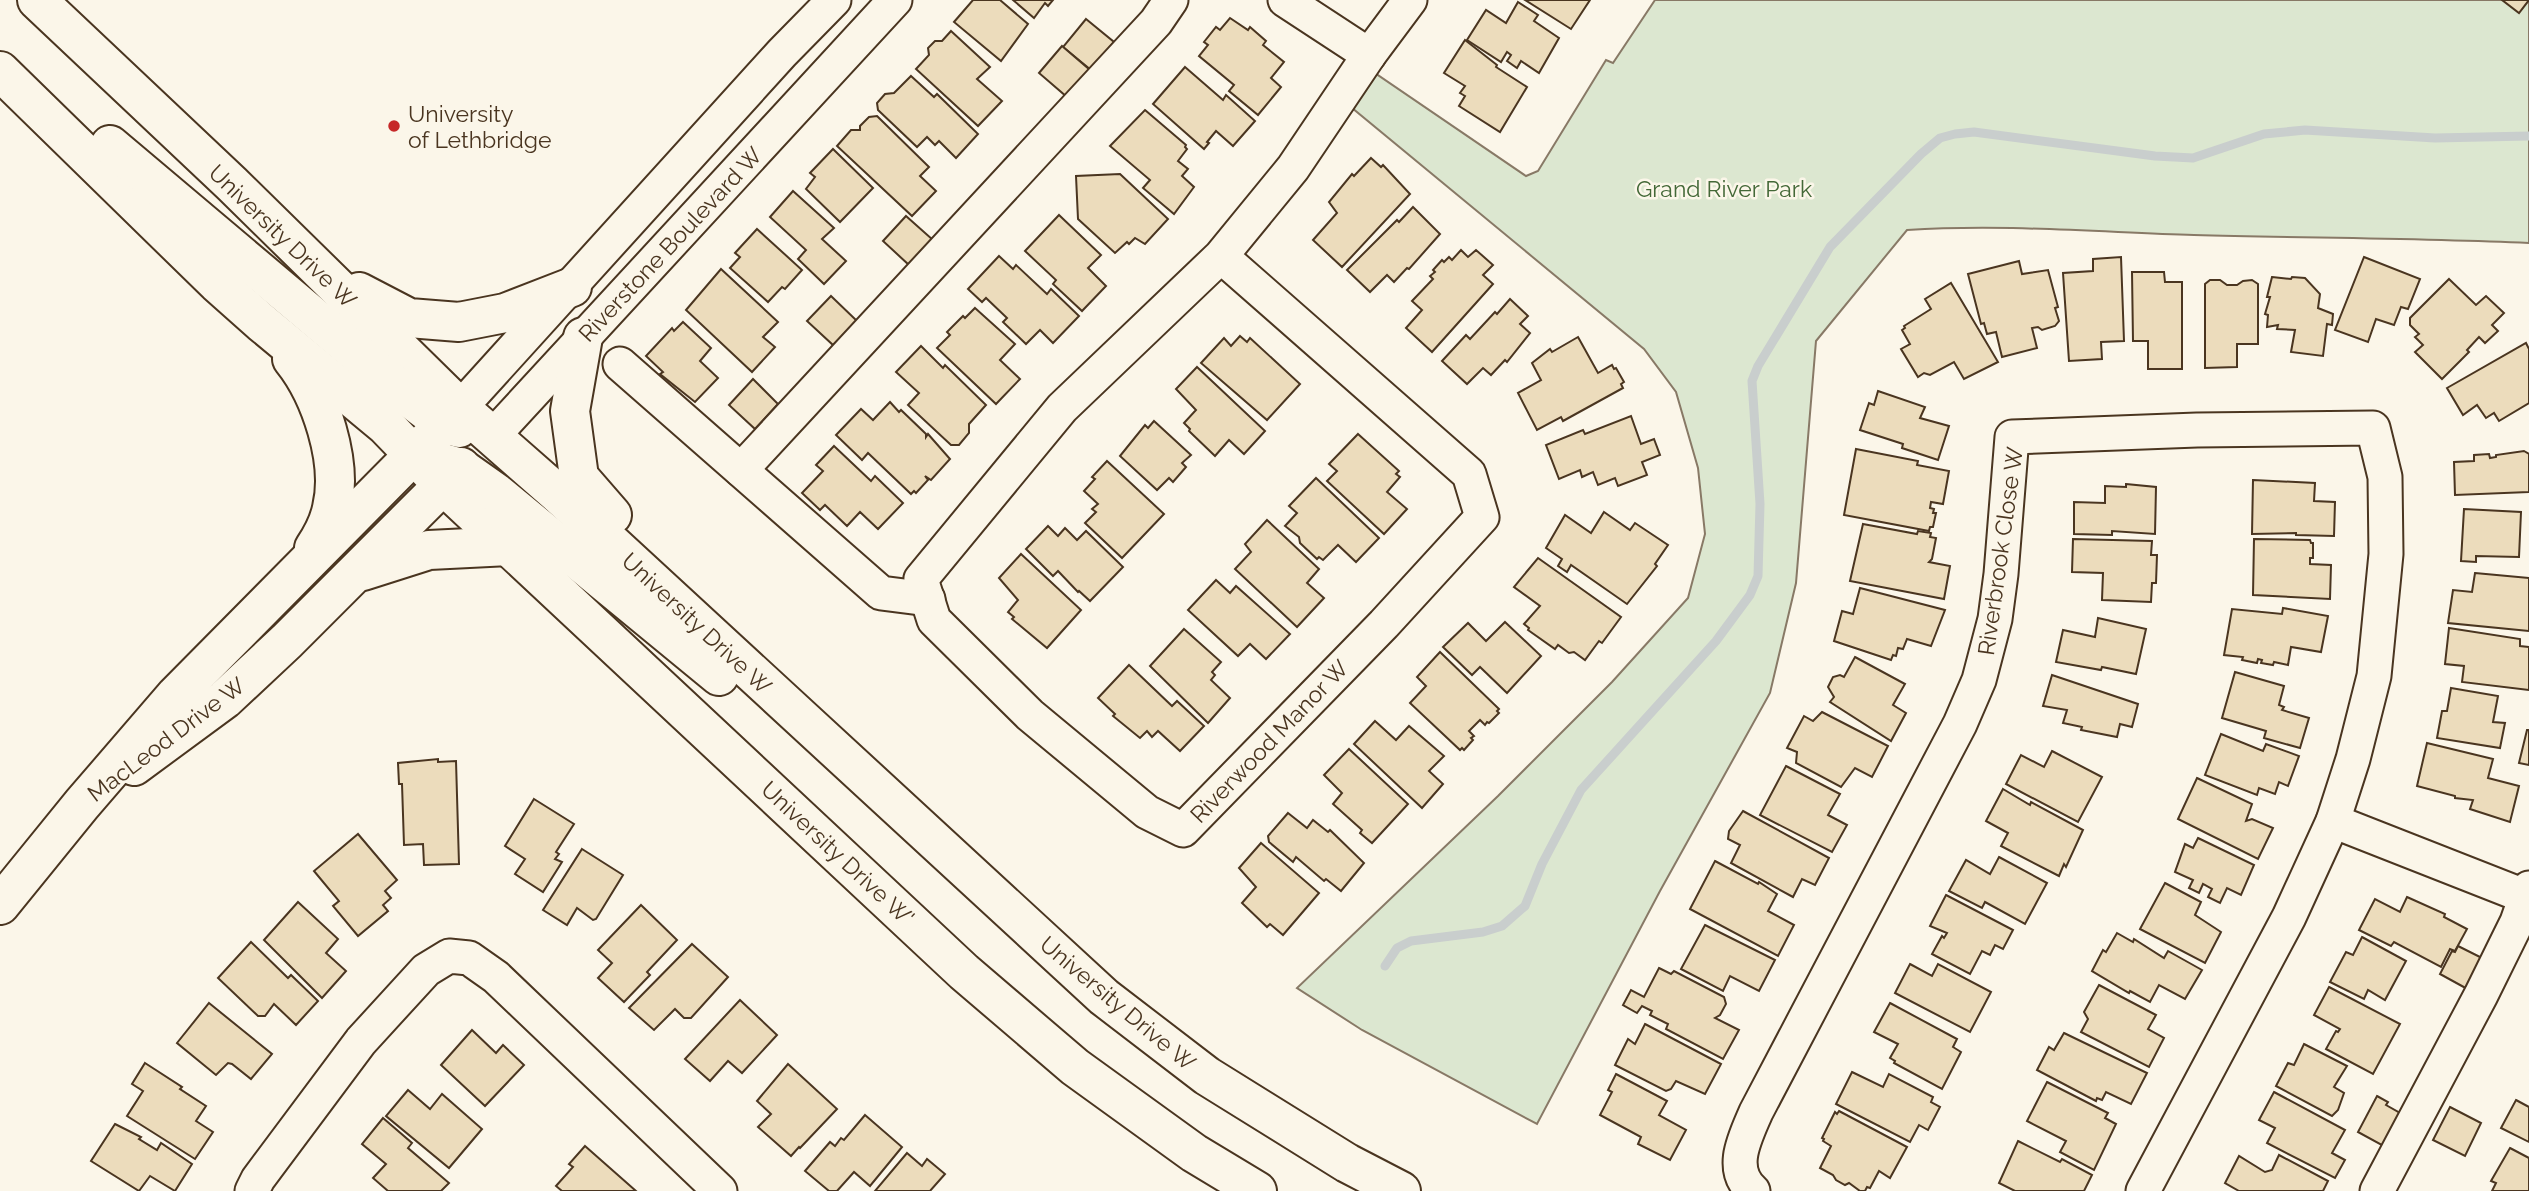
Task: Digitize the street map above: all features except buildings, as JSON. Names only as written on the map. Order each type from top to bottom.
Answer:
[{"type":"main road","name":"University Drive W","points":[[37,0],[232,184],[316,268],[452,416],[492,437],[558,494],[1104,997],[1207,1076],[1347,1163],[1401,1191]]},
{"type":"main road","points":[[0,51],[347,346],[452,416]]},
{"type":"main road","points":[[0,71],[217,283],[385,425],[414,455],[452,477],[495,492],[706,665],[847,788],[953,860]]},
{"type":"main road","points":[[316,268],[409,318],[459,322],[505,313],[572,287]]},
{"type":"main road","points":[[262,323],[295,363],[313,394],[326,425],[332,455],[333,507],[324,533],[300,570]]},
{"type":"main road","points":[[583,338],[570,411],[579,477],[645,554],[780,700]]},
{"type":"main road","name":"Riverstone Boulevard W","points":[[414,455],[452,416]]},
{"type":"main road","name":"Riverstone Boulevard W","points":[[452,477],[492,437]]},
{"type":"main road","name":"MacLeod Drive W","points":[[82,804],[176,695],[414,455]]},
{"type":"main road","name":"MacLeod Drive W","points":[[82,804],[225,699],[452,477]]},
{"type":"main road","name":"University Drive W'","points":[[452,477],[509,546],[964,972],[1075,1067],[1194,1153],[1256,1191]]},
{"type":"main road","points":[[355,574],[429,550],[509,546]]},
{"type":"main road","points":[[0,905],[82,804]]},
{"type":"street","name":"Riverstone Boulevard W","points":[[452,416],[773,63],[834,0]]},
{"type":"street","name":"Riverstone Boulevard W","points":[[492,437],[895,0]]},
{"type":"street","points":[[741,471],[1156,22],[1171,0]]},
{"type":"street","points":[[1285,0],[1369,55]]},
{"type":"street","points":[[620,363],[881,593],[928,599],[921,579],[1062,408],[1221,256],[1293,168],[1369,55],[1410,0]]},
{"type":"street","name":"Riverwood Manor W","points":[[928,599],[934,620],[1030,715],[1147,812],[1183,830],[1384,624],[1482,517],[1469,474],[1221,256]]},
{"type":"street","name":"Riverbrook Close W","points":[[1753,1191],[1745,1184],[1739,1171],[1744,1141],[1756,1112],[1960,724],[1979,680],[1997,608],[2012,437],[2197,430],[2373,428],[2385,477],[2387,519],[2379,634],[2374,676],[2333,821],[2289,917],[2143,1191]]},
{"type":"street","points":[[2333,821],[2528,894],[2481,995],[2377,1191]]},
{"type":"street","points":[[252,1191],[258,1179],[361,1041],[426,970],[449,956],[469,958],[496,977],[720,1191]]},
{"type":"green space","name":"Grand River Park","points":[[1655,0],[2529,0],[2529,243],[2015,228],[1907,230],[1816,341],[1796,583],[1770,693],[1660,891],[1537,1124],[1362,1030],[1297,988],[1498,796],[1612,682],[1688,598],[1705,534],[1698,468],[1676,392],[1644,349],[1340,98],[1363,65],[1526,176],[1538,171],[1606,60],[1613,63]]},
{"type":"waterway","points":[[1385,966],[1397,948],[1411,941],[1483,932],[1502,926],[1525,906],[1542,864],[1581,790],[1716,641],[1750,595],[1758,576],[1760,504],[1752,381],[1758,366],[1830,247],[1940,138],[1974,132],[2155,156],[2193,158],[2264,134],[2305,130],[2435,138],[2529,136]]},
{"type":"place","name":"University of Lethbridge","points":[[394,126]]}]
